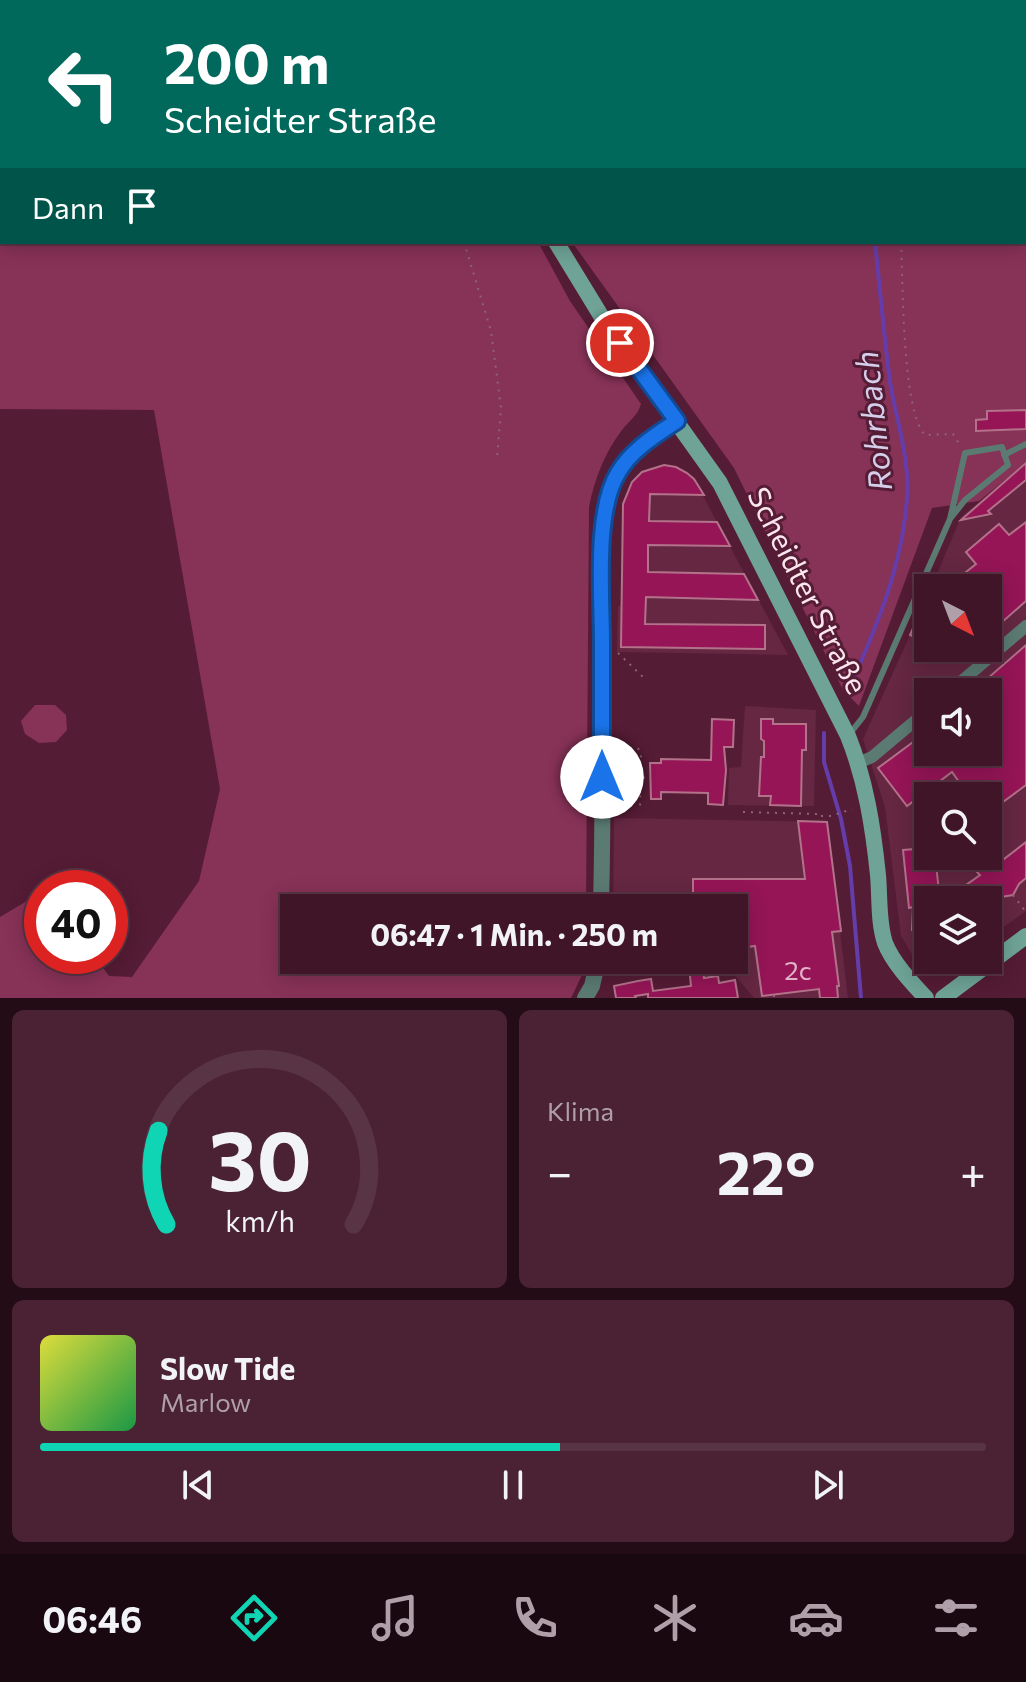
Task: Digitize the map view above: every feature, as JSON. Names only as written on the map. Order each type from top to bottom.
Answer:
[{"type":"main road","name":"Scheidter Straße","points":[[557,244],[603,319],[720,483],[848,736],[872,819],[886,944],[899,966],[926,998]]},
{"type":"main road","points":[[943,998],[1026,936]]},
{"type":"street","points":[[601,894],[601,578],[604,509],[610,490],[626,462],[638,449],[677,421]]},
{"type":"street","points":[[965,678],[1026,626]]},
{"type":"street","points":[[858,763],[872,757],[914,722]]},
{"type":"street","points":[[585,998],[594,974]]},
{"type":"lane","points":[[1004,455],[1026,444]]},
{"type":"lane","points":[[848,736],[863,717],[950,519],[965,453],[1002,447],[1008,465],[965,500],[950,519]]},
{"type":"path","points":[[465,244],[491,331],[501,408],[497,458]]},
{"type":"path","points":[[901,244],[910,400],[919,429],[925,435],[953,434],[965,453]]},
{"type":"path","points":[[619,653],[643,677]]},
{"type":"path","points":[[638,748],[641,755],[640,811]]},
{"type":"path","points":[[615,777],[650,778]]},
{"type":"path","points":[[743,812],[831,816],[853,809]]},
{"type":"path","points":[[1013,895],[1026,912]]},
{"type":"shaded area","points":[[0,244],[539,244],[570,301],[641,404],[605,457],[589,507],[586,894],[280,894],[280,974],[582,974],[571,998],[0,998],[0,917],[24,903],[24,974],[132,977],[199,881],[220,789],[154,410],[0,409]]},
{"type":"shaded area","points":[[573,244],[1026,244],[1026,463],[979,501],[932,508],[859,706],[843,690],[734,468]]},
{"type":"shaded area","points":[[1026,463],[1026,911],[1002,928],[1002,886],[914,886],[914,957],[901,936],[885,807],[863,739],[914,626],[914,662],[1002,662],[1002,574],[937,574],[961,517]]},
{"type":"shaded area","points":[[664,465],[676,467],[694,479],[788,655],[617,652],[618,606],[622,606],[623,504],[632,482],[642,472]]},
{"type":"shaded area","points":[[35,705],[55,705],[66,715],[67,730],[56,742],[39,743],[25,734],[21,721]]},
{"type":"shaded area","points":[[745,706],[816,710],[814,806],[728,805],[729,768],[741,767]]},
{"type":"shaded area","points":[[614,818],[827,822],[848,998],[754,998],[734,974],[748,974],[748,894],[613,894]]},
{"type":"building","points":[[1026,410],[1026,429],[976,431],[976,420],[987,419],[987,411]]},
{"type":"building","points":[[1026,463],[1026,480],[988,511],[991,514],[961,520]]},
{"type":"building","points":[[664,465],[687,473],[704,495],[650,494],[649,521],[717,522],[730,546],[648,545],[648,572],[744,574],[758,600],[646,597],[645,624],[765,625],[765,649],[621,647],[623,504],[632,482],[642,472]]},
{"type":"building","points":[[1026,522],[1026,601],[1002,622],[1002,574],[964,574],[976,564],[966,552],[999,524],[1009,535]]},
{"type":"building","points":[[1026,645],[1026,785],[1002,803],[1002,782],[959,782],[952,772],[939,782],[914,782],[914,801],[907,806],[878,768],[914,741],[914,766],[1002,766],[1002,678],[988,678]]},
{"type":"building","points":[[712,719],[734,720],[733,747],[724,747],[723,805],[708,804],[708,793],[661,792],[661,799],[651,799],[650,763],[661,763],[661,759],[711,760]]},
{"type":"building","points":[[761,719],[773,719],[773,724],[806,724],[806,750],[802,750],[801,806],[770,805],[771,796],[759,796],[761,757],[764,757]]},
{"type":"building","points":[[798,821],[827,822],[841,931],[832,932],[838,998],[820,998],[819,989],[762,996],[755,946],[748,947],[748,894],[693,894],[693,879],[805,879]]},
{"type":"building","points":[[1026,842],[1026,878],[1013,895],[1002,897],[1002,886],[965,886],[980,875],[977,872],[980,870],[1002,870],[1002,856],[1004,859]]},
{"type":"building","points":[[914,849],[914,870],[937,870],[938,886],[914,886],[914,932],[913,907],[909,908],[903,850]]},
{"type":"building","points":[[690,974],[703,974],[704,978],[718,976],[719,983],[735,980],[738,998],[648,998],[648,994],[636,998],[616,998],[614,986],[651,979],[653,991],[691,986]]},
{"type":"waterway","name":"Rohrbach","points":[[851,684],[880,616],[895,569],[907,497],[906,468],[890,382],[875,244]]},
{"type":"waterway","name":"Rohrbach","points":[[824,733],[824,762],[841,819],[850,866],[861,998]]},
{"type":"route","points":[[602,777],[601,578],[604,509],[617,473],[626,462],[638,449],[677,421],[620,343]]}]
